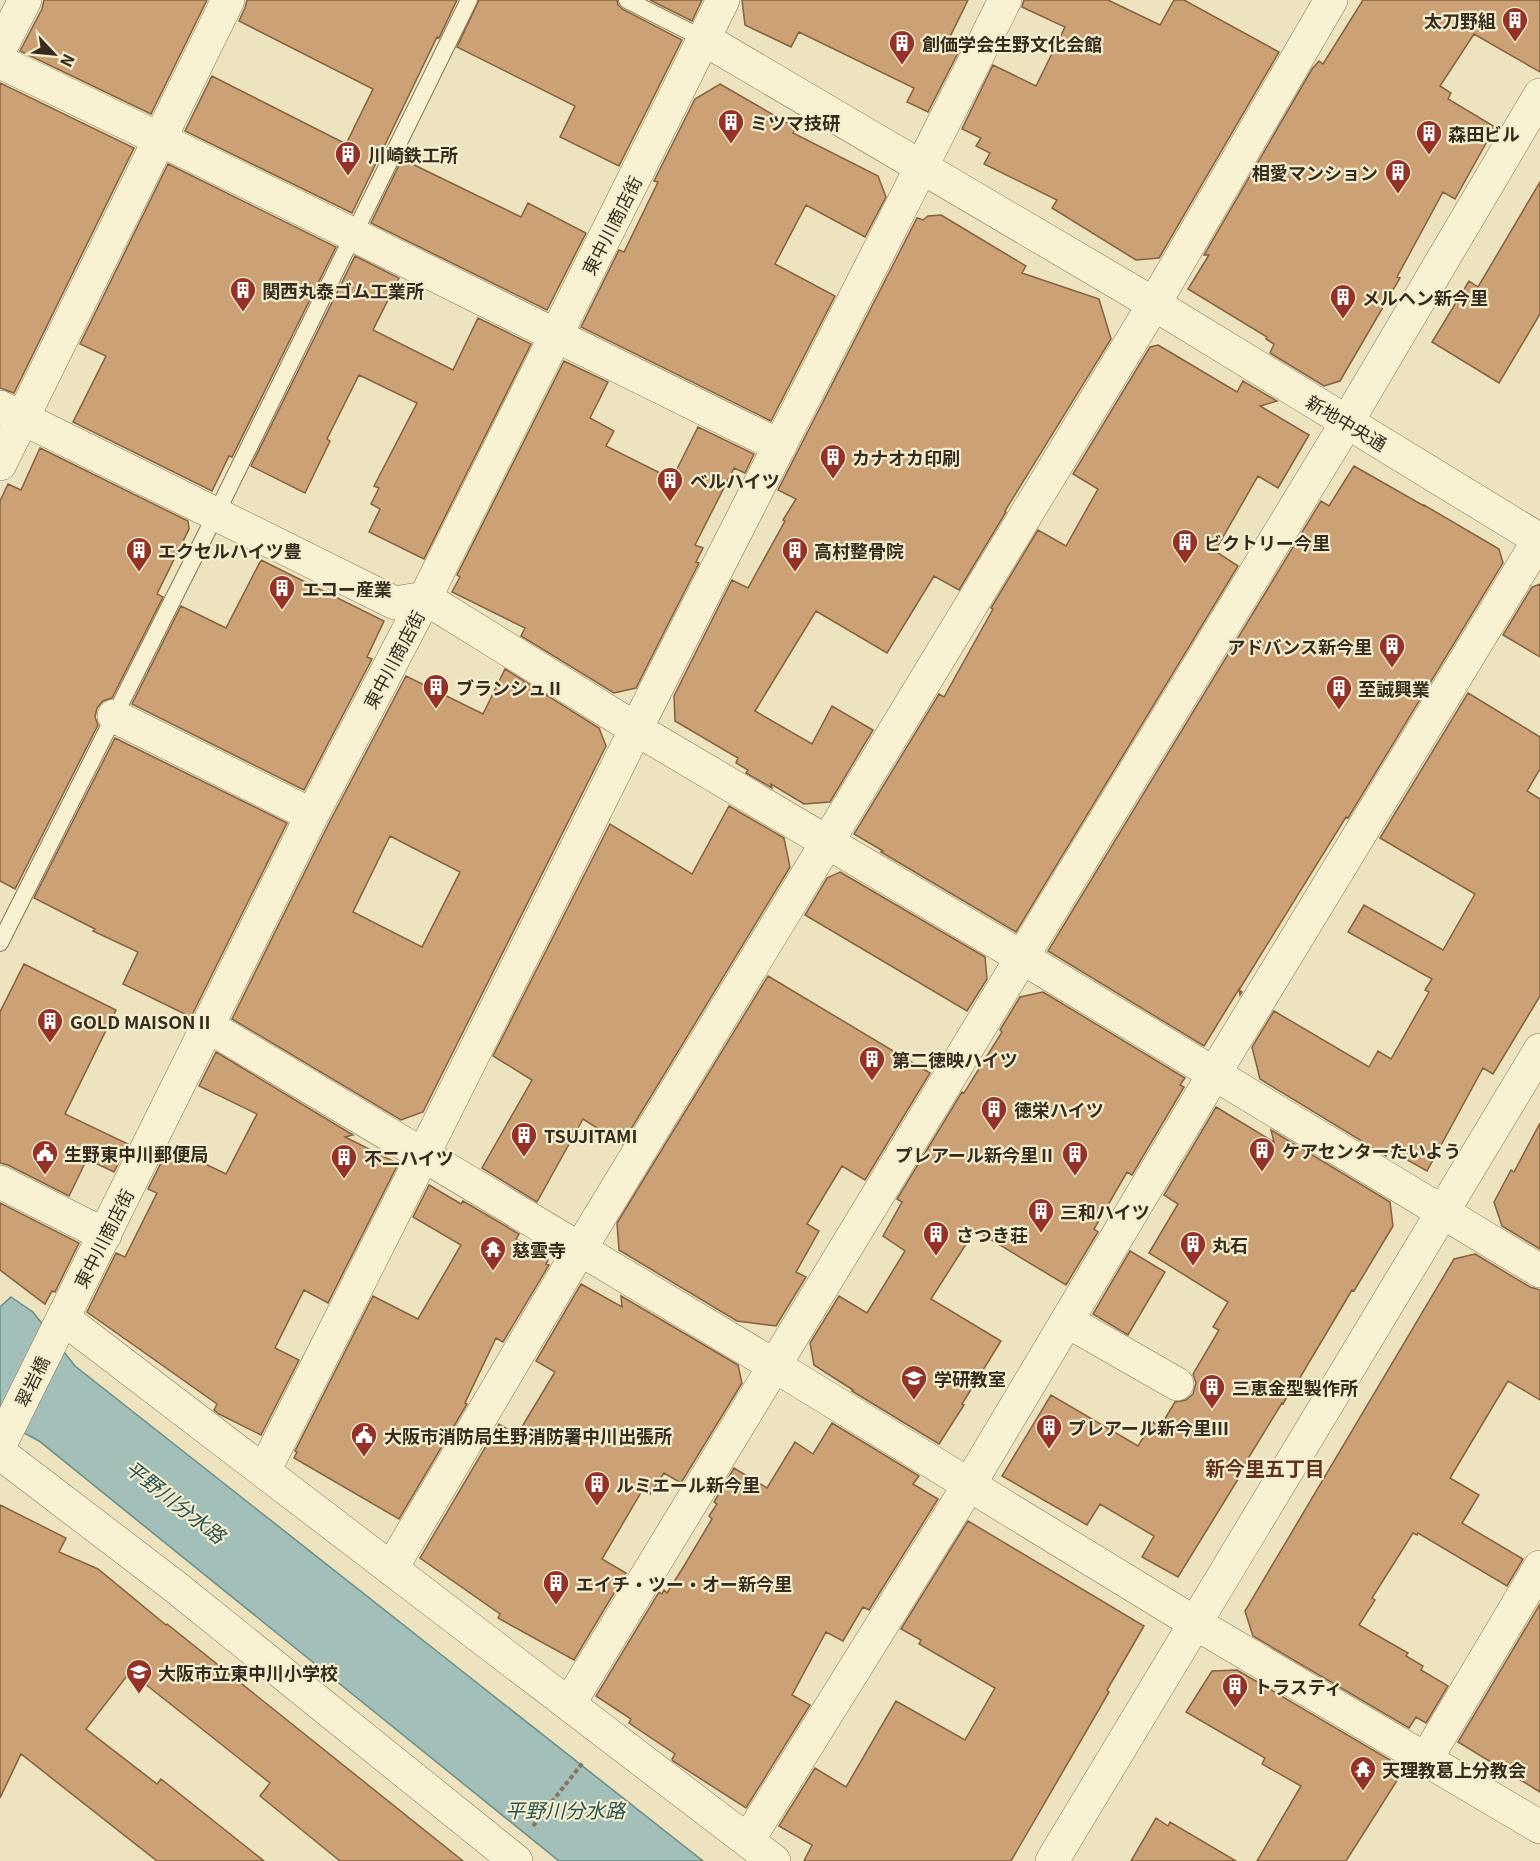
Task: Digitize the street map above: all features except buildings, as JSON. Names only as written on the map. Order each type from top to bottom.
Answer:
[{"type":"street","points":[[0,49],[25,0]]},
{"type":"street","points":[[0,464],[12,412],[160,139],[228,0]]},
{"type":"street","name":"東中川商店街","points":[[63,1318],[312,815],[425,598],[723,0]]},
{"type":"street","points":[[264,1471],[1005,0]]},
{"type":"street","points":[[392,1569],[580,1249],[1154,304],[1331,0]]},
{"type":"street","name":"新地中央通","points":[[704,39],[1154,304],[1540,539]]},
{"type":"street","points":[[0,62],[780,446]]},
{"type":"street","points":[[569,1704],[1347,422],[1540,95]]},
{"type":"street","points":[[12,412],[395,603],[425,598],[636,729],[1023,958],[1540,1271]]},
{"type":"street","points":[[748,1840],[969,1485],[1214,1074],[1540,539]]},
{"type":"street","points":[[114,716],[312,815]]},
{"type":"street","points":[[208,1026],[775,1366],[1195,1623],[1540,1827]]},
{"type":"street","points":[[1053,1861],[1540,1050]]},
{"type":"street","points":[[0,1182],[105,1234]]},
{"type":"street","points":[[63,1318],[774,1861]]},
{"type":"street","name":"翠岩橋","points":[[0,1445],[63,1318]]},
{"type":"street","points":[[1067,1321],[1177,1384]]},
{"type":"street","points":[[0,1453],[173,1585],[516,1861]]},
{"type":"street","points":[[1426,1760],[1540,1568]]},
{"type":"lane","points":[[0,943],[216,514],[469,0]]},
{"type":"lane","points":[[627,0],[704,39]]},
{"type":"path","points":[[530,1831],[586,1758]]},
{"type":"water","name":"平野川分水路","points":[[11,1297],[33,1312],[75,1366],[703,1861],[559,1861],[39,1441],[0,1420],[0,1307]]},
{"type":"place","name":"太刀野組","points":[[1515,43]]},
{"type":"place","name":"創価学会生野文化会館","points":[[902,66]]},
{"type":"place","name":"ミツマ技研","points":[[731,145]]},
{"type":"place","name":"森田ビル","points":[[1429,156]]},
{"type":"place","name":"川崎鉄工所","points":[[348,177]]},
{"type":"place","name":"相愛マンション","points":[[1398,195]]},
{"type":"place","name":"関西丸泰ゴム工業所","points":[[243,313]]},
{"type":"place","name":"メルヘン新今里","points":[[1343,320]]},
{"type":"place","name":"カナオカ印刷","points":[[833,480]]},
{"type":"place","name":"ベルハイツ","points":[[670,503]]},
{"type":"place","name":"ビクトリー今里","points":[[1185,565]]},
{"type":"place","name":"エクセルハイツ豊","points":[[139,573]]},
{"type":"place","name":"高村整骨院","points":[[795,573]]},
{"type":"place","name":"エコー産業","points":[[282,611]]},
{"type":"place","name":"アドバンス新今里","points":[[1392,669]]},
{"type":"place","name":"ブランシュⅡ","points":[[436,710]]},
{"type":"place","name":"至誠興業","points":[[1339,711]]},
{"type":"place","name":"GOLD MAISONⅡ","points":[[50,1044]]},
{"type":"place","name":"第二徳映ハイツ","points":[[872,1082]]},
{"type":"place","name":"徳栄ハイツ","points":[[994,1132]]},
{"type":"place","name":"TSUJITAMI","points":[[524,1158]]},
{"type":"place","name":"ケアセンターたいよう","points":[[1262,1173]]},
{"type":"place","name":"生野東中川郵便局","points":[[45,1176]]},
{"type":"place","name":"プレアール新今里Ⅱ","points":[[1075,1177]]},
{"type":"place","name":"不二ハイツ","points":[[344,1180]]},
{"type":"place","name":"三和ハイツ","points":[[1041,1234]]},
{"type":"place","name":"さつき荘","points":[[936,1257]]},
{"type":"place","name":"丸石","points":[[1193,1267]]},
{"type":"place","name":"慈雲寺","points":[[493,1272]]},
{"type":"place","name":"学研教室","points":[[914,1401]]},
{"type":"place","name":"三恵金型製作所","points":[[1212,1410]]},
{"type":"place","name":"プレアール新今里Ⅲ","points":[[1049,1450]]},
{"type":"place","name":"大阪市消防局生野消防署中川出張所","points":[[364,1458]]},
{"type":"place","name":"ルミエール新今里","points":[[597,1507]]},
{"type":"place","name":"エイチ・ツー・オー新今里","points":[[556,1606]]},
{"type":"place","name":"大阪市立東中川小学校","points":[[139,1695]]},
{"type":"place","name":"トラスティ","points":[[1235,1709]]},
{"type":"place","name":"天理教葛上分教会","points":[[1363,1792]]},
{"type":"district","name":"新今里五丁目","points":[[1265,1467]]}]
